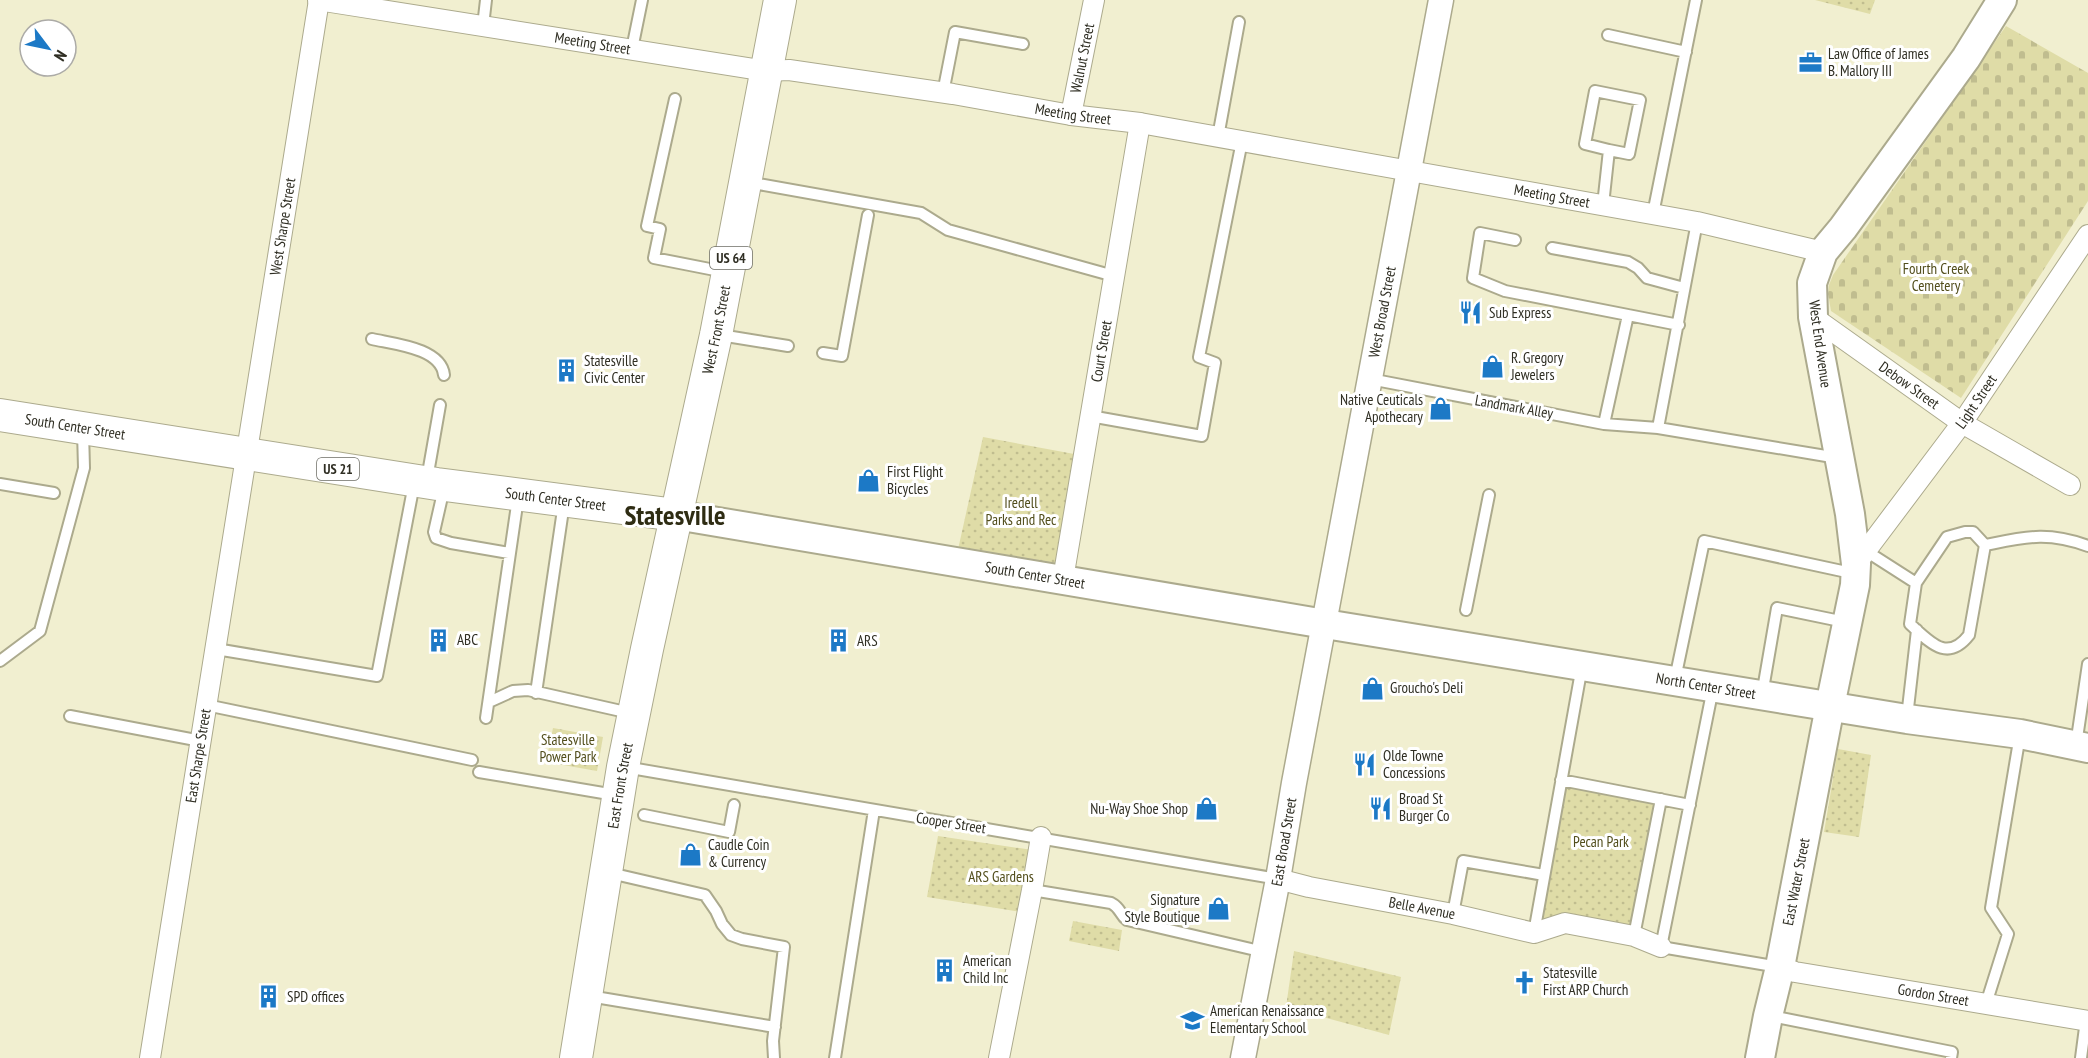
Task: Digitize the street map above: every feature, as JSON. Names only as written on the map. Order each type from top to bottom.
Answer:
[{"type":"main road","name":"West Front Street","points":[[676,515],[716,335],[780,0]]},
{"type":"main road","name":"West End Avenue","points":[[1830,706],[1859,563],[1814,317],[1812,283],[1823,252],[1844,228],[1959,67],[2002,0]]},
{"type":"main road","name":"South Center Street","points":[[0,415],[429,483],[676,515],[1324,624]]},
{"type":"main road","name":"East Front Street","points":[[576,1058],[621,781],[676,515]]},
{"type":"main road","name":"North Center Street","points":[[1324,624],[2082,746]]},
{"type":"main road","name":"East Water Street","points":[[1760,1058],[1780,967],[1830,706]]},
{"type":"street","name":"Meeting Street","points":[[319,0],[767,71],[789,70],[1071,115],[1140,123],[1697,222],[1823,252]]},
{"type":"street","name":"West Sharpe Street","points":[[247,454],[319,0]]},
{"type":"street","name":"Walnut Street","points":[[1071,115],[1094,0]]},
{"type":"street","name":"West Broad Street","points":[[1324,624],[1441,0]]},
{"type":"street","name":"Court Street","points":[[1063,579],[1140,123]]},
{"type":"street","name":"Light Street","points":[[1859,563],[1962,423],[2088,235]]},
{"type":"street","name":"Debow Street","points":[[1814,317],[1962,423],[2070,485]]},
{"type":"street","name":"East Sharpe Street","points":[[150,1058],[247,454]]},
{"type":"street","name":"East Broad Street","points":[[1243,1058],[1324,624]]},
{"type":"street","points":[[999,1058],[1041,837]]},
{"type":"street","name":"Belle Avenue","points":[[1278,879],[1454,914],[1534,933]]},
{"type":"street","points":[[1534,933],[1565,923],[1634,936],[1661,947]]},
{"type":"street","name":"Gordon Street","points":[[1780,967],[1796,972],[2087,1021]]},
{"type":"lane","points":[[483,26],[486,0]]},
{"type":"lane","points":[[632,49],[642,0]]},
{"type":"lane","points":[[1653,214],[1696,0]]},
{"type":"lane","points":[[1218,137],[1239,22]]},
{"type":"lane","points":[[943,93],[955,32],[1023,44]]},
{"type":"lane","points":[[1608,35],[1686,52]]},
{"type":"lane","points":[[1595,91],[1640,100],[1629,154],[1609,150],[1585,144],[1595,91]]},
{"type":"lane","points":[[675,99],[647,226],[660,229],[654,258],[728,273]]},
{"type":"lane","points":[[1090,416],[1203,436],[1215,363],[1199,357],[1242,141]]},
{"type":"lane","points":[[1603,205],[1609,150]]},
{"type":"lane","points":[[745,182],[921,213],[948,230],[1114,276]]},
{"type":"lane","points":[[823,353],[842,356],[868,215]]},
{"type":"lane","points":[[1658,429],[1697,222]]},
{"type":"lane","points":[[1515,240],[1480,233],[1473,278],[1505,291],[1678,325]]},
{"type":"lane","points":[[1552,248],[1628,261],[1647,278],[1684,288]]},
{"type":"lane","points":[[1604,424],[1628,315]]},
{"type":"lane","points":[[716,335],[788,346]]},
{"type":"lane","points":[[372,339],[420,350],[438,362],[444,370],[444,375]]},
{"type":"lane","name":"Landmark Alley","points":[[1370,379],[1604,424],[1658,429],[1839,458]]},
{"type":"lane","points":[[216,649],[377,676],[429,483],[440,405]]},
{"type":"lane","points":[[0,661],[40,631],[84,468],[83,428]]},
{"type":"lane","points":[[429,483],[436,538],[509,553]]},
{"type":"lane","points":[[0,484],[54,493]]},
{"type":"lane","points":[[486,718],[518,495]]},
{"type":"lane","points":[[1466,610],[1489,495]]},
{"type":"lane","points":[[536,693],[564,501]]},
{"type":"lane","points":[[1973,532],[1985,545],[1969,635],[1960,646],[1949,650],[1934,646],[1910,624],[1916,583],[1947,537],[1973,532]]},
{"type":"lane","points":[[1985,545],[2043,535],[2088,546]]},
{"type":"lane","points":[[1674,681],[1704,540],[1859,563],[1916,583]]},
{"type":"lane","points":[[1762,695],[1777,608],[1847,622]]},
{"type":"lane","points":[[1907,719],[1917,630]]},
{"type":"lane","points":[[2082,746],[2088,664]]},
{"type":"lane","points":[[1534,933],[1582,666]]},
{"type":"lane","points":[[1713,687],[1661,947],[1780,967]]},
{"type":"lane","points":[[489,702],[520,690],[634,714]]},
{"type":"lane","points":[[206,705],[472,759]]},
{"type":"lane","points":[[70,716],[201,741]]},
{"type":"lane","points":[[1986,1004],[2008,934],[1991,908],[2020,735]]},
{"type":"lane","name":"Cooper Street","points":[[479,772],[621,781],[874,810],[1278,879]]},
{"type":"lane","points":[[1561,780],[1690,805]]},
{"type":"lane","points":[[1634,936],[1661,799]]},
{"type":"lane","points":[[644,815],[729,832],[734,805]]},
{"type":"lane","points":[[836,1058],[874,810]]},
{"type":"lane","points":[[1454,914],[1463,861],[1544,875]]},
{"type":"lane","points":[[606,872],[705,895],[722,924],[731,934],[742,939],[784,947],[773,1041],[774,1058]]},
{"type":"lane","points":[[1032,890],[1112,903],[1119,907],[1127,920],[1264,952]]},
{"type":"lane","points":[[586,996],[775,1027]]},
{"type":"lane","points":[[1768,1016],[1952,1052],[1951,1058]]},
{"type":"lane","points":[[2081,1058],[2087,1021]]},
{"type":"green space","points":[[1815,0],[1875,0],[1870,14]]},
{"type":"green space","name":"Fourth Creek Cemetery","points":[[2006,26],[2088,73],[2088,201],[1961,398],[1831,311],[1829,285],[1833,275]]},
{"type":"green space","name":"Iredell Parks and Rec","points":[[983,437],[1085,456],[1063,579],[955,563]]},
{"type":"green space","name":"Statesville Power Park","points":[[553,728],[603,737],[597,771],[546,762]]},
{"type":"green space","points":[[1838,749],[1871,755],[1859,837],[1824,832]]},
{"type":"green space","name":"Pecan Park","points":[[1561,780],[1661,799],[1634,936],[1582,926],[1534,933]]},
{"type":"green space","name":"ARS Gardens","points":[[938,836],[1039,851],[1027,913],[927,897]]},
{"type":"green space","points":[[1073,921],[1122,930],[1119,951],[1069,941]]},
{"type":"green space","points":[[1294,951],[1401,977],[1389,1035],[1286,1007]]},
{"type":"place","name":"Law Office of James B. Mallory III","points":[[1810,63]]},
{"type":"place","name":"Sub Express","points":[[1471,313]]},
{"type":"place","name":"R. Gregory Jewelers","points":[[1493,367]]},
{"type":"place","name":"Statesville Civic Center","points":[[566,370]]},
{"type":"place","name":"Native Ceuticals Apothecary","points":[[1441,409]]},
{"type":"place","name":"First Flight Bicycles","points":[[869,481]]},
{"type":"place","name":"ABC","points":[[439,640]]},
{"type":"place","name":"ARS","points":[[839,641]]},
{"type":"place","name":"Groucho's Deli","points":[[1372,688]]},
{"type":"place","name":"Olde Towne Concessions","points":[[1365,765]]},
{"type":"place","name":"Broad St Burger Co","points":[[1381,808]]},
{"type":"place","name":"Nu-Way Shoe Shop","points":[[1206,809]]},
{"type":"place","name":"Caudle Coin & Currency","points":[[690,854]]},
{"type":"place","name":"Signature Style Boutique","points":[[1218,909]]},
{"type":"place","name":"American Child Inc","points":[[945,970]]},
{"type":"place","name":"Statesville First ARP Church","points":[[1525,982]]},
{"type":"place","name":"SPD offices","points":[[269,997]]},
{"type":"place","name":"American Renaissance Elementary School","points":[[1192,1020]]},
{"type":"district","name":"Statesville","points":[[675,516]]}]
